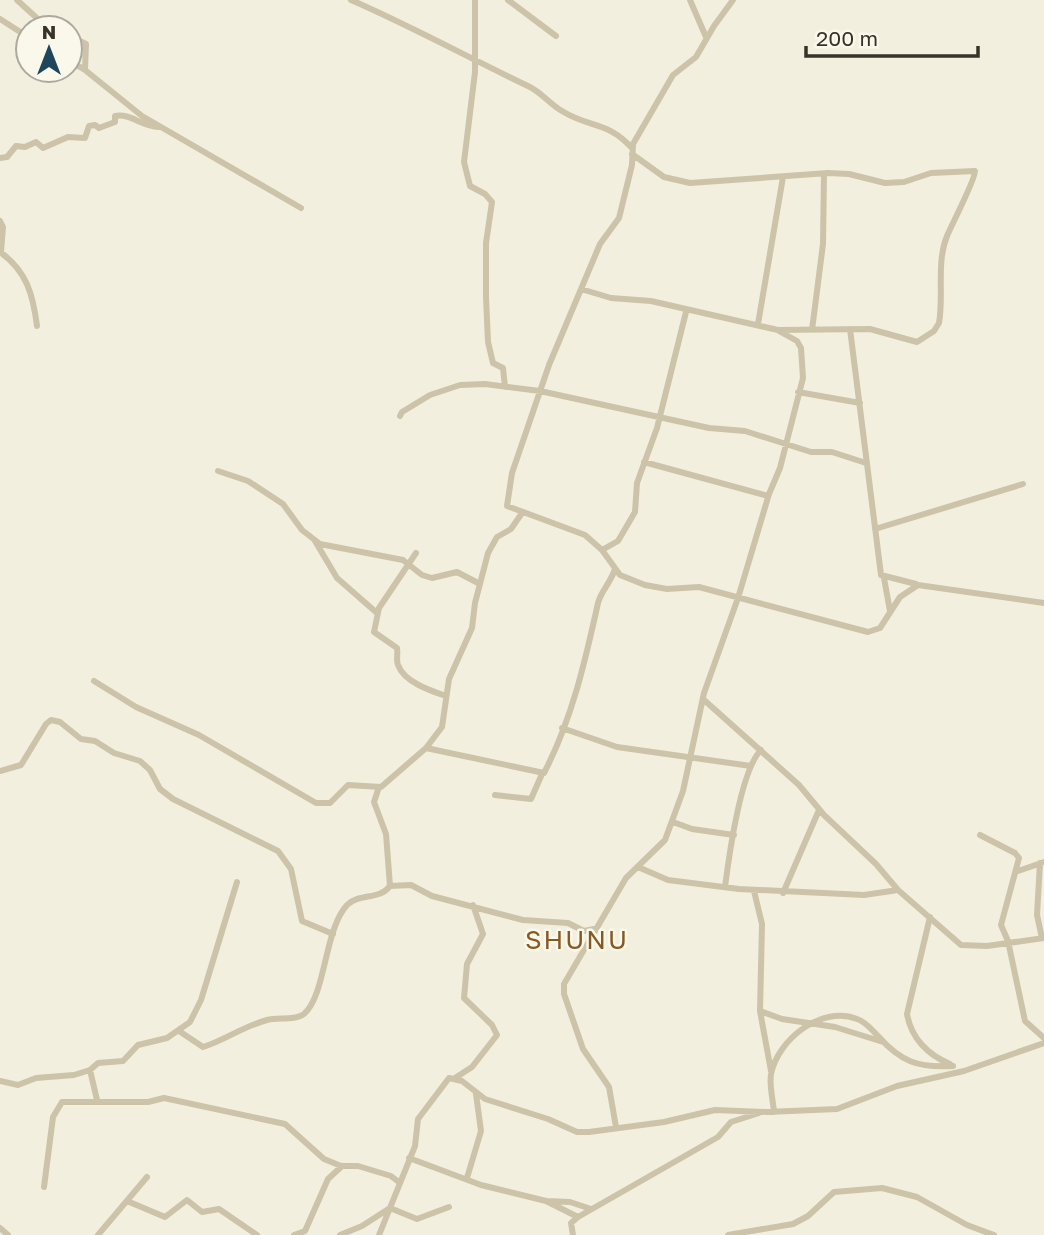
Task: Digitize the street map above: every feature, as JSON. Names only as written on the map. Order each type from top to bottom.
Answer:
[{"type":"street","points":[[17,0],[32,14]]},
{"type":"street","points":[[351,0],[475,57],[502,75],[528,86],[559,110],[578,119],[608,127],[656,172],[679,182],[709,183],[849,174],[885,183],[904,182],[931,173],[976,173],[945,241],[940,318],[934,331],[914,342],[870,328],[778,330]]},
{"type":"street","points":[[475,0],[475,57],[464,162],[470,186],[490,197],[492,202],[486,243],[488,342],[493,363],[503,368],[505,387]]},
{"type":"street","points":[[508,0],[556,36]]},
{"type":"street","points":[[690,0],[706,37]]},
{"type":"street","points":[[733,0],[706,37],[696,57],[673,75],[639,134],[632,151],[619,218],[602,241],[581,289],[540,391],[506,499],[509,507],[522,513],[576,531],[602,550],[615,569],[645,585],[667,589],[699,587],[803,612],[868,632],[878,630],[905,591],[918,585]]},
{"type":"street","points":[[84,43],[85,70],[142,116],[301,208]]},
{"type":"street","points":[[0,158],[7,157],[16,146],[25,147],[36,142],[43,148],[68,137],[85,138],[89,126],[95,125],[99,128],[109,125],[115,122],[115,116],[133,117],[143,126],[161,127]]},
{"type":"street","points":[[621,137],[639,134]]},
{"type":"street","points":[[812,330],[822,244],[824,174]]},
{"type":"street","points":[[758,324],[783,177]]},
{"type":"street","points":[[0,221],[3,227],[1,252],[22,272],[33,295],[37,326]]},
{"type":"street","points":[[581,289],[611,299],[651,301],[686,312],[758,324],[778,330],[797,341]]},
{"type":"street","points":[[602,550],[618,541],[625,524],[633,517],[637,483],[660,415],[686,312]]},
{"type":"street","points":[[850,329],[881,575],[884,578],[890,612]]},
{"type":"street","points":[[616,1127],[609,1087],[583,1049],[564,994],[565,980],[626,878],[665,840],[673,822],[692,758],[703,699],[738,598],[768,496],[780,468],[803,363],[797,341],[798,330]]},
{"type":"street","points":[[400,416],[402,412],[430,396],[460,385],[505,387],[540,391],[660,415],[709,428],[745,431],[811,452],[832,452],[866,463]]},
{"type":"street","points":[[798,392],[860,403]]},
{"type":"street","points":[[644,463],[768,496]]},
{"type":"street","points":[[218,471],[248,481],[283,504],[297,525],[314,540],[337,578],[377,613]]},
{"type":"street","points":[[875,529],[1023,484]]},
{"type":"street","points":[[390,886],[386,829],[374,802],[379,787],[426,748],[444,723],[451,674],[472,628],[480,584],[492,545],[511,529],[522,513]]},
{"type":"street","points":[[314,540],[410,563],[427,577],[440,578],[457,572],[480,584]]},
{"type":"street","points":[[416,553],[377,613],[376,635],[397,648],[397,664],[401,670],[424,688],[446,696]]},
{"type":"street","points":[[495,795],[528,801],[537,790],[541,774],[576,698],[600,598],[615,569]]},
{"type":"street","points":[[884,578],[1044,603]]},
{"type":"street","points":[[94,681],[136,707],[199,735],[316,803],[330,803],[348,785],[379,787]]},
{"type":"street","points":[[703,699],[805,792],[898,890],[965,946],[987,946],[1043,938],[1037,915],[1042,862],[1018,872]]},
{"type":"street","points":[[0,771],[21,765],[46,724],[51,720],[60,722],[81,739],[94,741],[114,753],[139,761],[150,770],[160,789],[179,803],[215,817],[278,851],[291,869],[302,921],[333,934]]},
{"type":"street","points":[[562,728],[617,747],[751,766]]},
{"type":"street","points":[[426,748],[541,774]]},
{"type":"street","points":[[725,887],[734,835],[751,766],[761,750]]},
{"type":"street","points":[[783,893],[820,810]]},
{"type":"street","points":[[673,822],[692,829],[734,835]]},
{"type":"street","points":[[455,1078],[476,1094],[577,1132],[664,1122],[715,1110],[774,1112],[837,1109],[897,1086],[964,1071],[1044,1040],[1025,1021],[1002,921],[1018,872],[1017,855],[980,835]]},
{"type":"street","points":[[638,867],[668,880],[754,891],[864,895],[898,890]]},
{"type":"street","points":[[0,1081],[18,1085],[36,1078],[90,1070],[98,1063],[123,1061],[138,1045],[161,1040],[190,1023],[198,1010],[237,882]]},
{"type":"street","points":[[179,1031],[203,1047],[269,1019],[301,1016],[308,1009],[319,984],[333,934],[350,903],[384,892],[390,886],[411,885],[432,896],[531,921],[568,923],[584,931],[594,929]]},
{"type":"street","points":[[754,891],[762,924],[760,1011],[771,1073],[774,1112]]},
{"type":"street","points":[[379,1235],[409,1158],[421,1113],[447,1079],[455,1078],[472,1067],[497,1035],[492,1025],[464,999],[467,964],[483,934],[473,905]]},
{"type":"street","points":[[930,917],[908,1008],[908,1020],[928,1053],[964,1071]]},
{"type":"street","points":[[760,1011],[782,1019],[815,1022],[883,1042]]},
{"type":"street","points":[[771,1073],[792,1036],[815,1022],[843,1016],[853,1017],[867,1024],[897,1056],[912,1065],[953,1066]]},
{"type":"street","points":[[90,1070],[97,1100]]},
{"type":"street","points":[[467,1178],[481,1131],[476,1094]]},
{"type":"street","points":[[44,1187],[52,1124],[58,1107],[65,1101],[148,1102],[166,1098],[285,1124],[318,1155],[342,1166],[358,1166],[391,1176],[400,1183]]},
{"type":"street","points":[[573,1235],[572,1223],[578,1217],[718,1137],[731,1122],[760,1112]]},
{"type":"street","points":[[409,1158],[481,1185],[546,1201],[570,1202],[591,1209]]},
{"type":"street","points":[[294,1235],[306,1233],[328,1179],[342,1166]]},
{"type":"street","points":[[98,1235],[146,1177]]},
{"type":"street","points":[[728,1235],[793,1224],[808,1216],[834,1192],[883,1188],[917,1197],[967,1225],[994,1235]]},
{"type":"street","points":[[127,1201],[165,1217],[174,1212],[182,1200],[187,1200],[202,1212],[219,1209],[257,1235]]},
{"type":"street","points":[[546,1201],[578,1217]]},
{"type":"street","points":[[390,1208],[417,1219],[449,1207]]},
{"type":"street","points":[[340,1235],[362,1226],[390,1208]]},
{"type":"district","name":"SHUNU","points":[[577,940]]}]
